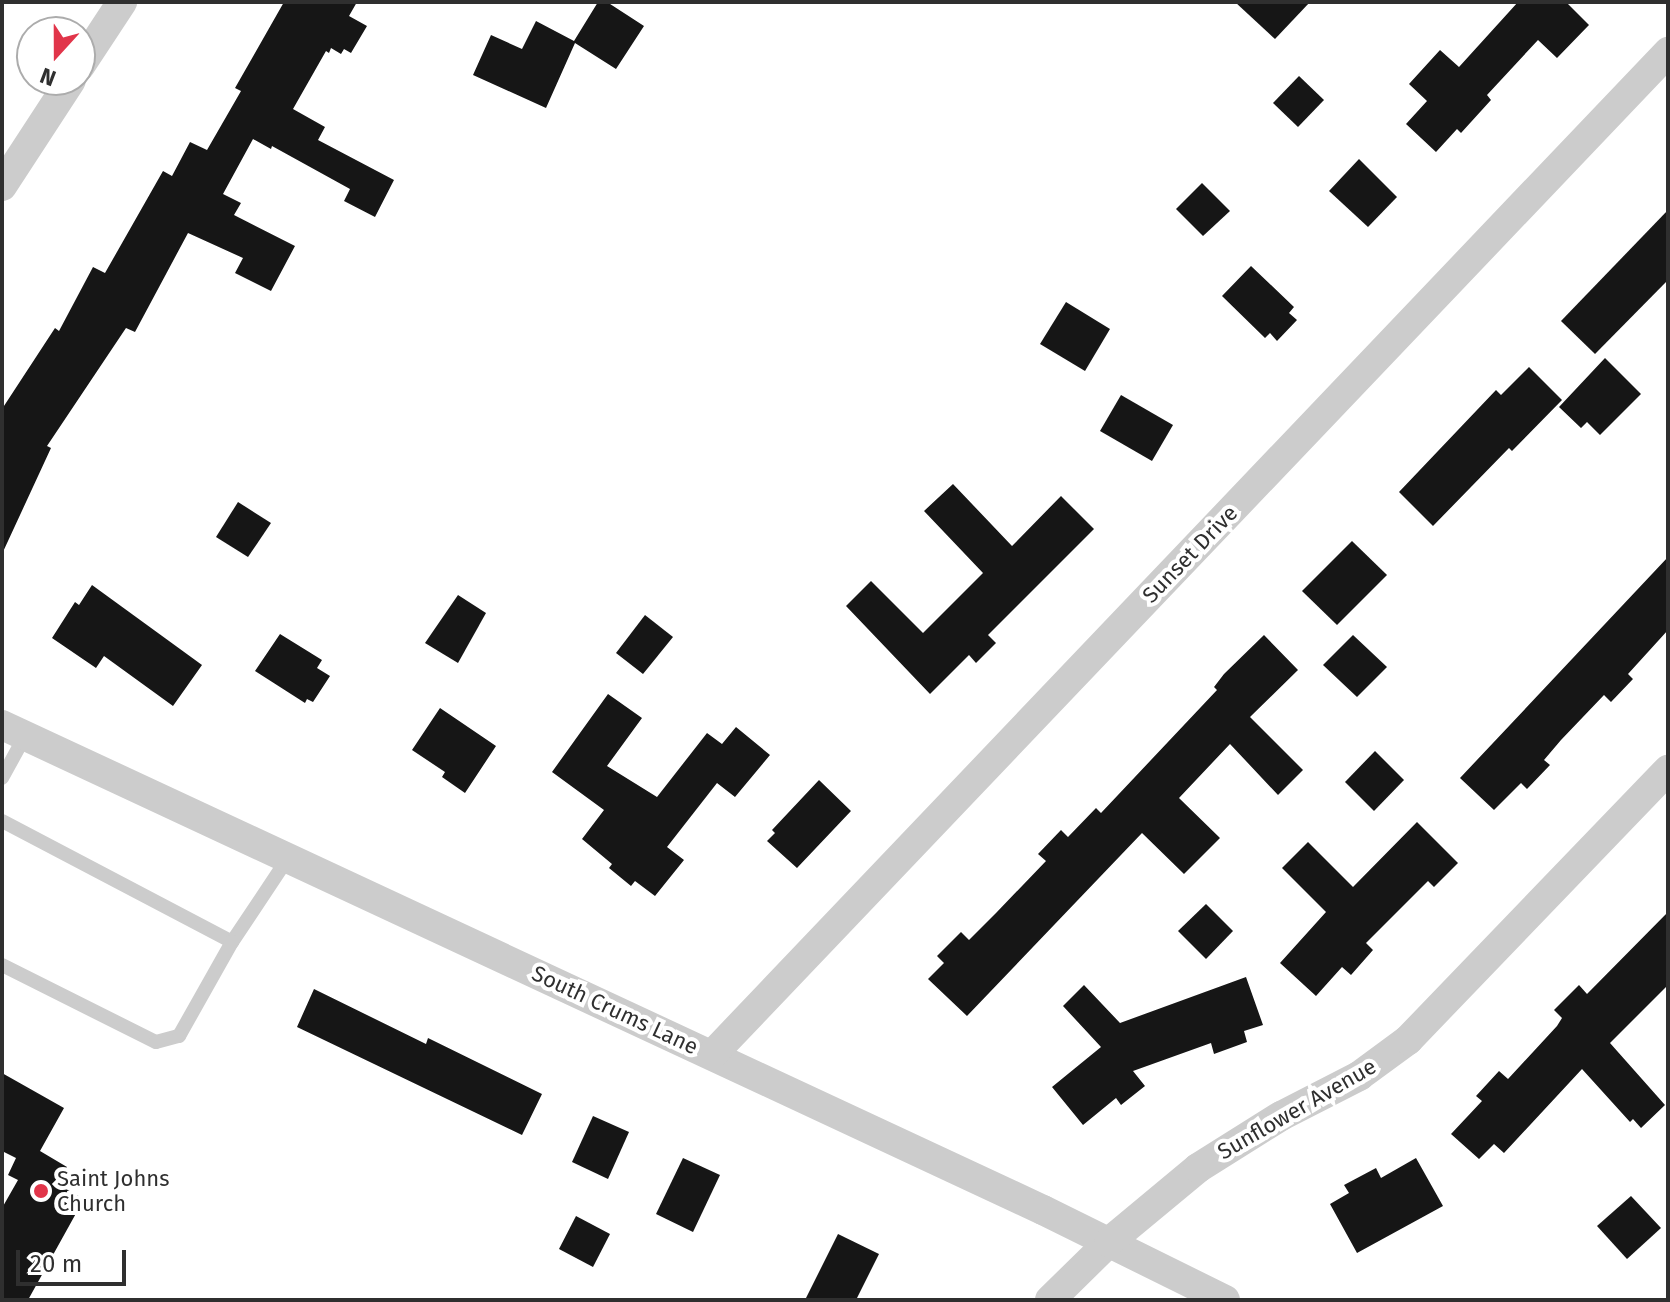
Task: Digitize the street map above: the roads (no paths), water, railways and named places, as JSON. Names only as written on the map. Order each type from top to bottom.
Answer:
[{"type":"street","points":[[96,42],[122,2]]},
{"type":"street","name":"Sunset Drive","points":[[712,1055],[1668,52]]},
{"type":"street","points":[[2,186],[61,96]]},
{"type":"street","name":"South Crums Lane","points":[[14,731],[712,1055],[1225,1300]]},
{"type":"street","name":"Sunflower Avenue","points":[[1050,1300],[1109,1242],[1198,1168],[1281,1116],[1359,1076],[1408,1040],[1668,770]]},
{"type":"lane","points":[[2,778],[14,731]]},
{"type":"lane","points":[[2,821],[232,942]]},
{"type":"lane","points":[[2,965],[156,1042],[179,1036],[232,942],[288,858]]},
{"type":"place","name":"Saint Johns Church","points":[[41,1191]]}]
